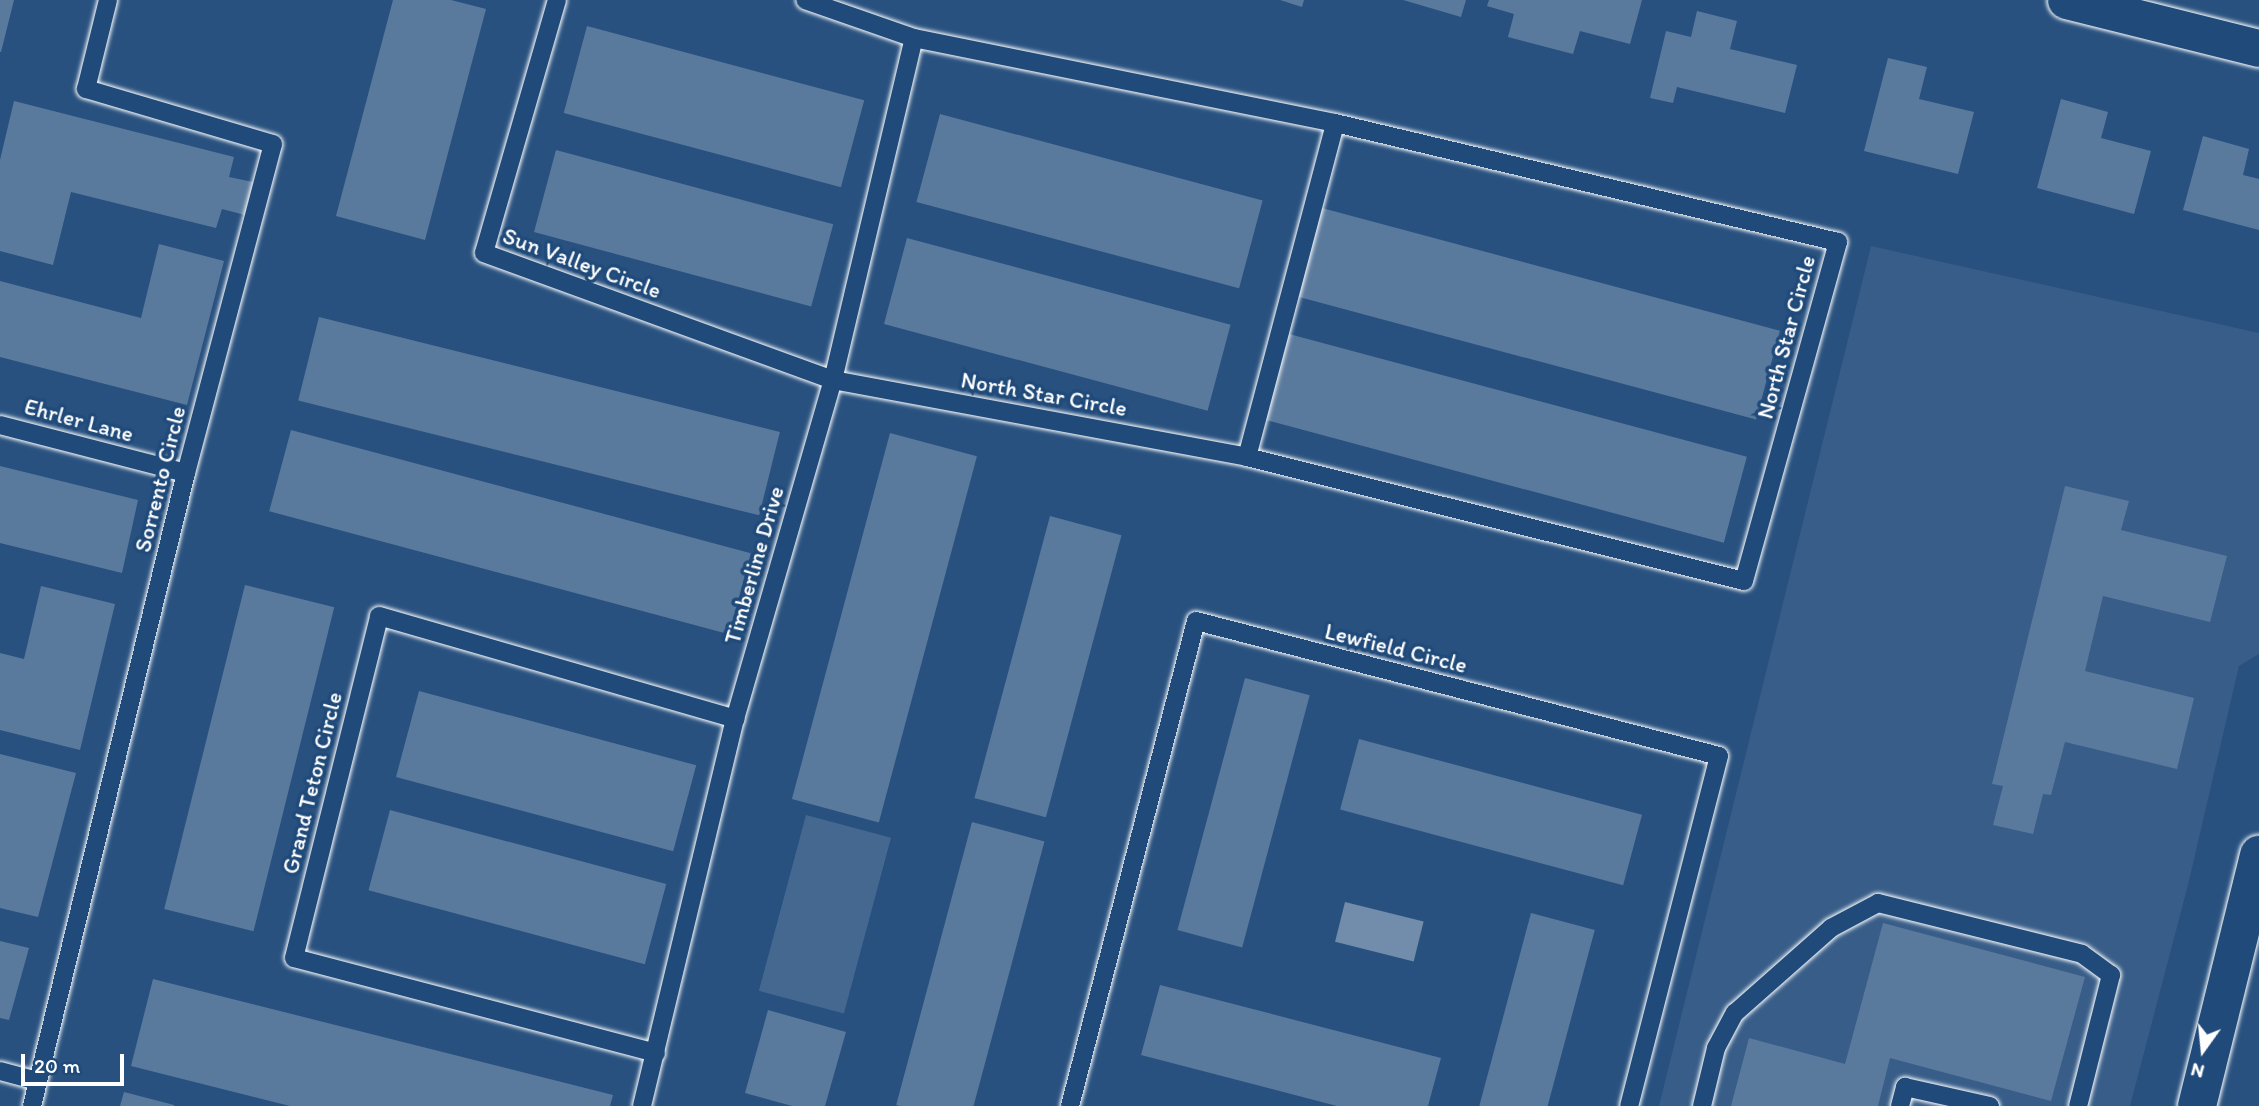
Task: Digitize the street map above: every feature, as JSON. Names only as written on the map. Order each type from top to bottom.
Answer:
[{"type":"street","points":[[2066,0],[2259,48]]},
{"type":"street","points":[[2197,1106],[2259,855]]},
{"type":"lane","name":"Sorrento Circle","points":[[32,1106],[186,474],[273,144],[86,89],[108,0]]},
{"type":"lane","name":"Sun Valley Circle","points":[[558,0],[484,253],[832,380]]},
{"type":"lane","points":[[805,0],[914,38],[1335,123],[1247,457]]},
{"type":"lane","name":"Timberline Drive","points":[[642,1106],[735,719],[832,380],[914,38]]},
{"type":"lane","name":"North Star Circle","points":[[832,380],[1247,457],[1744,580],[1838,242],[1335,123]]},
{"type":"lane","name":"Ehrler Lane","points":[[0,425],[186,474]]},
{"type":"lane","name":"Grand Teton Circle","points":[[656,1053],[294,958],[379,617],[735,719]]},
{"type":"lane","name":"Lewfield Circle","points":[[1070,1106],[1196,621],[1719,756],[1629,1106]]},
{"type":"lane","points":[[1702,1106],[1716,1048],[1735,1013],[1831,928],[1878,903],[2082,954],[2111,975],[2078,1106]]},
{"type":"lane","points":[[0,1071],[37,1081]]},
{"type":"lane","points":[[1900,1106],[1905,1087],[1990,1106]]},
{"type":"shaded area","points":[[1871,246],[2259,333],[2259,654],[2239,666],[2188,885],[2130,1106],[1659,1106]]},
{"type":"shaded area","points":[[806,815],[891,838],[844,1014],[759,991]]},
{"type":"shaded area","points":[[1345,902],[1424,922],[1414,961],[1335,942]]},
{"type":"building","points":[[0,0],[14,0],[1,52],[0,52]]},
{"type":"building","points":[[393,0],[451,0],[486,9],[425,240],[336,216]]},
{"type":"building","points":[[1280,0],[1304,0],[1302,7]]},
{"type":"building","points":[[1403,0],[1466,0],[1461,17]]},
{"type":"building","points":[[1489,0],[1642,0],[1630,44],[1580,31],[1573,54],[1508,37],[1514,14],[1487,6]]},
{"type":"building","points":[[1697,11],[1737,21],[1730,49],[1797,65],[1785,113],[1677,87],[1673,103],[1650,98],[1666,31],[1691,37]]},
{"type":"building","points":[[587,26],[864,100],[841,187],[564,113]]},
{"type":"building","points":[[1888,58],[1927,67],[1919,99],[1974,112],[1958,174],[1864,151]]},
{"type":"building","points":[[2061,99],[2108,112],[2101,138],[2151,151],[2134,214],[2037,188]]},
{"type":"building","points":[[14,101],[234,157],[229,177],[253,182],[245,215],[222,209],[216,228],[71,192],[53,265],[0,251],[0,160]]},
{"type":"building","points":[[940,114],[1263,200],[1239,288],[916,202]]},
{"type":"building","points":[[2203,136],[2249,149],[2243,175],[2259,179],[2259,230],[2183,210]]},
{"type":"building","points":[[556,150],[833,224],[811,306],[534,232]]},
{"type":"building","points":[[1322,208],[1780,331],[1756,420],[1298,297]]},
{"type":"building","points":[[907,238],[1231,325],[1208,411],[884,324]]},
{"type":"building","points":[[159,244],[224,261],[187,405],[0,357],[0,281],[141,318]]},
{"type":"building","points":[[319,317],[780,432],[759,515],[298,400]]},
{"type":"building","points":[[1289,334],[1747,457],[1724,543],[1266,420]]},
{"type":"building","points":[[291,430],[751,553],[729,634],[269,511]]},
{"type":"building","points":[[890,433],[977,456],[879,822],[792,799]]},
{"type":"building","points":[[0,466],[138,500],[122,573],[0,543]]},
{"type":"building","points":[[2065,486],[2129,501],[2121,530],[2227,556],[2210,622],[2103,596],[2085,671],[2194,698],[2177,769],[2065,742],[2051,795],[2043,794],[2033,834],[1993,825],[2003,786],[1992,784]]},
{"type":"building","points":[[1050,516],[1121,535],[1046,817],[974,798]]},
{"type":"building","points":[[245,585],[334,607],[253,931],[164,909]]},
{"type":"building","points":[[41,586],[115,604],[80,750],[0,730],[0,653],[24,659]]},
{"type":"building","points":[[1245,678],[1310,695],[1242,947],[1177,930]]},
{"type":"building","points":[[419,691],[696,765],[673,851],[396,777]]},
{"type":"building","points":[[1359,739],[1642,815],[1623,885],[1340,810]]},
{"type":"building","points":[[0,754],[76,773],[38,917],[0,908]]},
{"type":"building","points":[[390,810],[666,884],[645,964],[369,890]]},
{"type":"building","points":[[972,822],[1044,841],[974,1106],[896,1105]]},
{"type":"building","points":[[1531,913],[1595,930],[1548,1106],[1479,1106]]},
{"type":"building","points":[[1883,923],[2085,977],[2051,1101],[1890,1058],[1878,1106],[1731,1106],[1749,1038],[1845,1064]]},
{"type":"building","points":[[0,941],[29,948],[9,1020],[0,1018]]},
{"type":"building","points":[[153,979],[613,1095],[610,1106],[290,1106],[131,1066]]},
{"type":"building","points":[[1160,985],[1441,1058],[1428,1106],[1337,1106],[1141,1055]]},
{"type":"building","points":[[768,1010],[846,1032],[825,1106],[792,1106],[745,1093]]},
{"type":"building","points":[[124,1092],[174,1105],[174,1106],[120,1106]]}]
